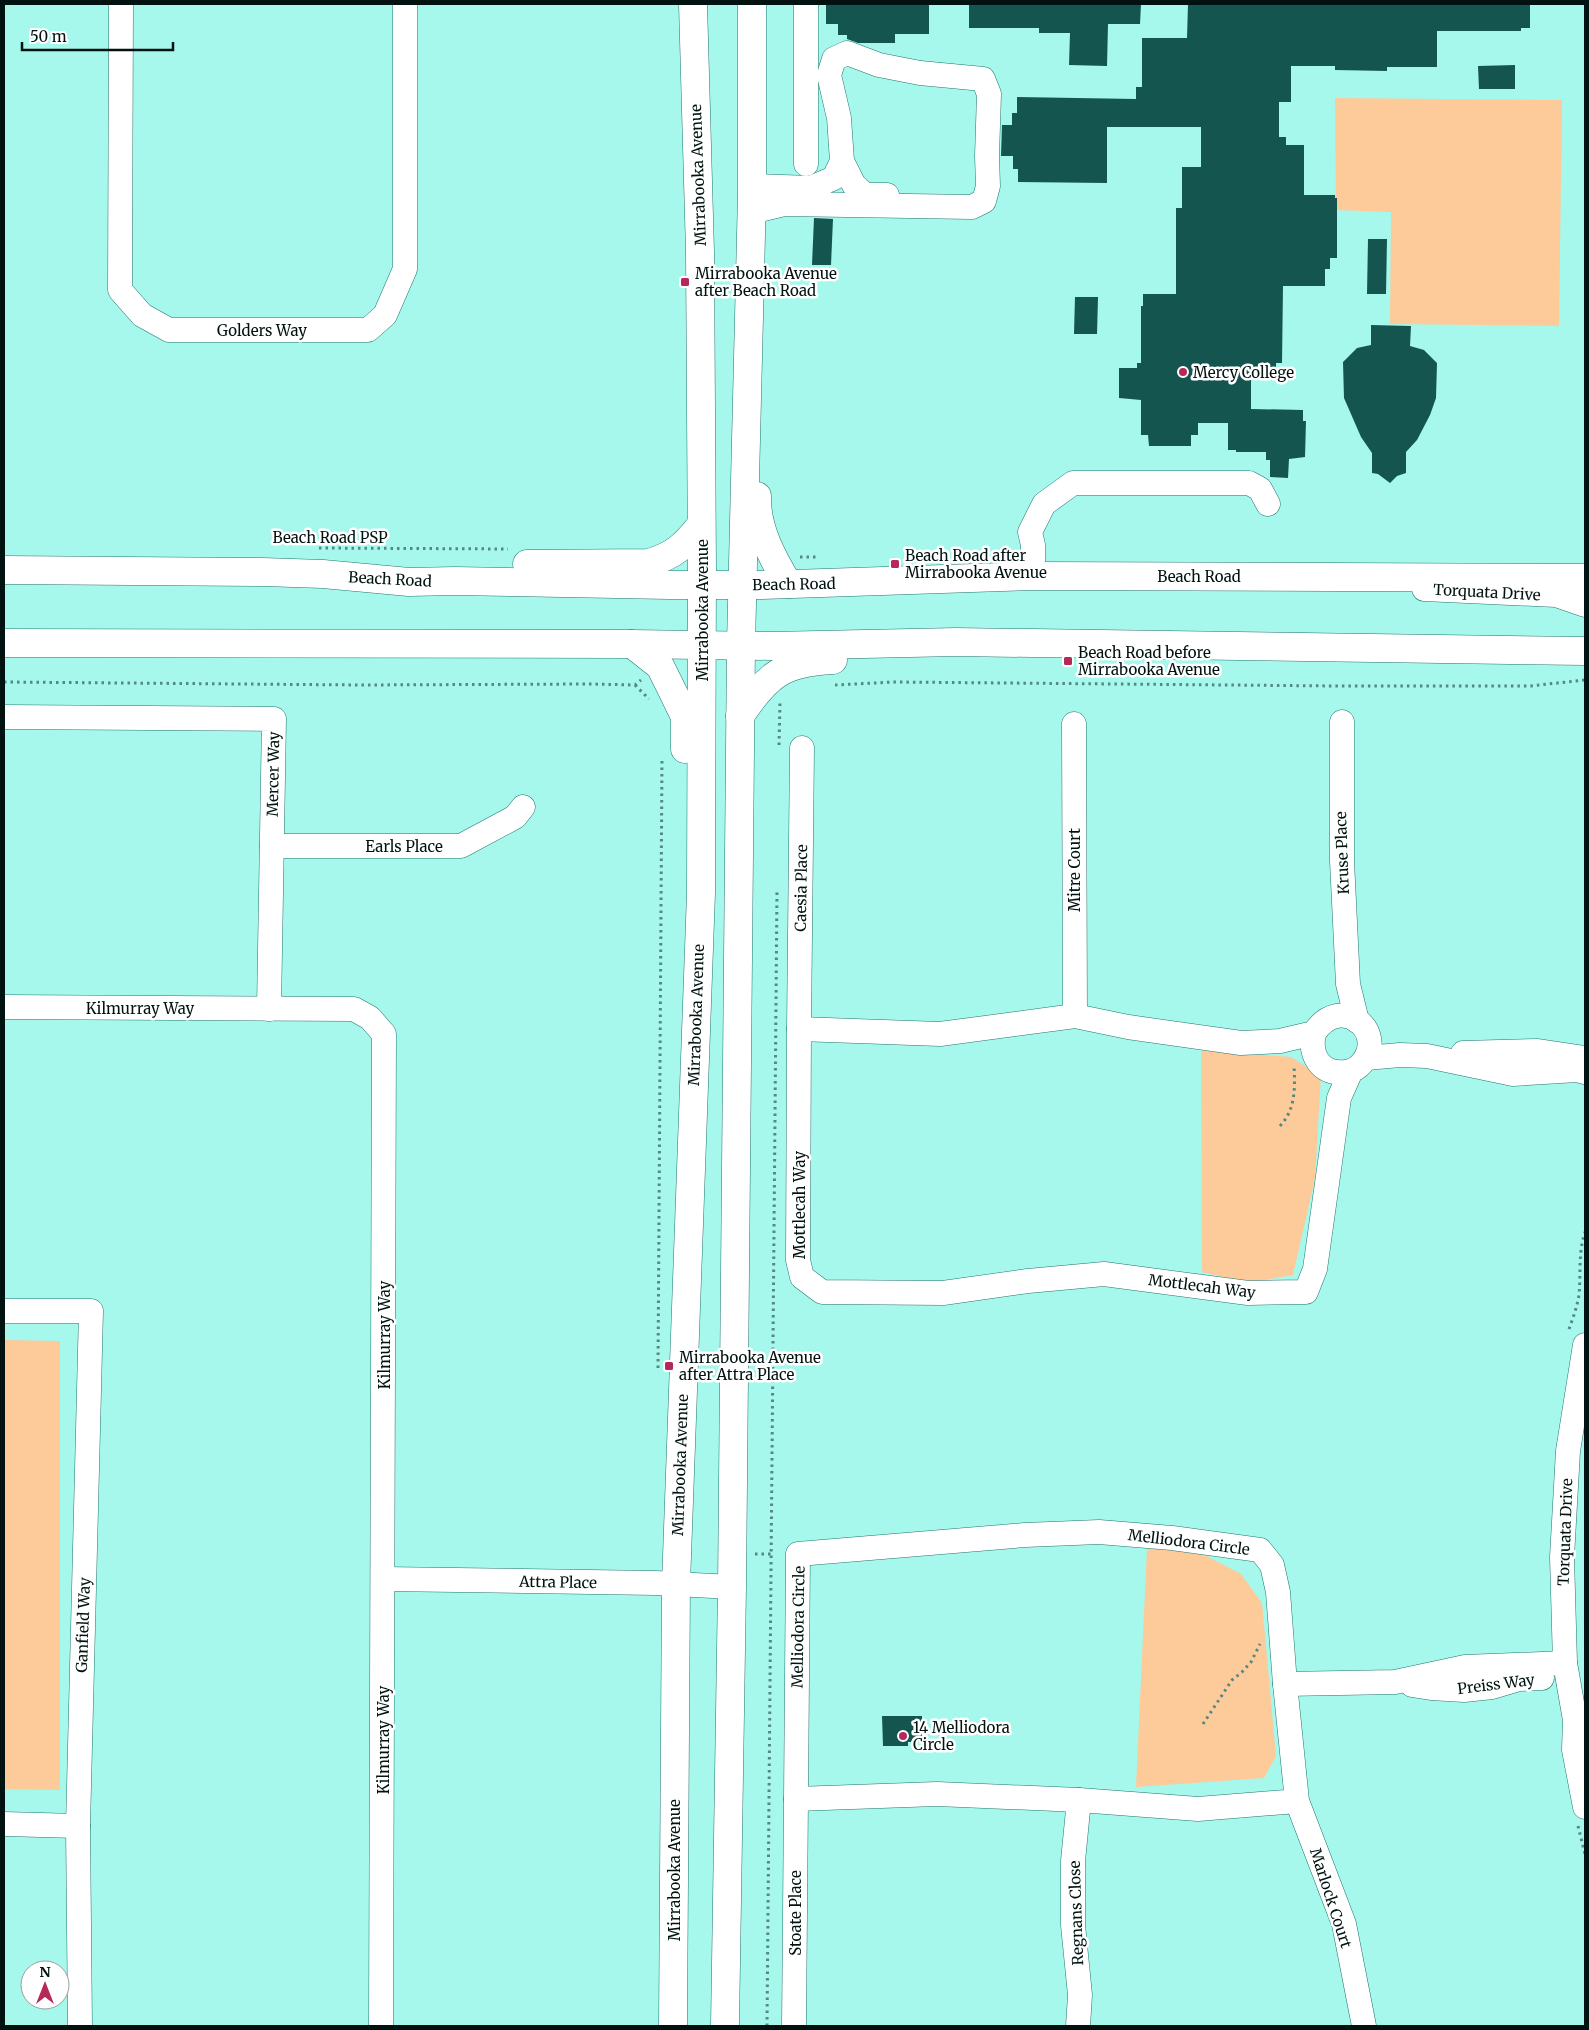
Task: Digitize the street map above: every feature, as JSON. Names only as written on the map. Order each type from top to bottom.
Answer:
[{"type":"main road","name":"Mirrabooka Avenue","points":[[673,2026],[676,1584],[701,893],[702,525],[700,252],[693,4]]},
{"type":"main road","points":[[725,2026],[732,1587],[740,716],[751,199],[752,4]]},
{"type":"main road","points":[[749,267],[759,372],[756,513],[776,563],[788,584]]},
{"type":"main road","points":[[455,581],[510,564],[650,563],[668,557],[677,551],[702,525]]},
{"type":"main road","name":"Beach Road","points":[[4,570],[263,572],[323,574],[410,582],[743,585],[1033,576],[1585,578]]},
{"type":"main road","points":[[4,642],[772,646],[956,642],[1585,651]]},
{"type":"main road","points":[[740,716],[755,694],[773,684],[775,674],[807,661],[900,656],[956,642]]},
{"type":"main road","points":[[632,644],[660,666],[684,717],[685,849],[701,893]]},
{"type":"street","name":"Golders Way","points":[[121,4],[120,290],[142,315],[169,330],[368,330],[385,315],[405,269],[405,4]]},
{"type":"street","points":[[806,4],[806,164]]},
{"type":"street","points":[[751,199],[784,204],[962,207],[972,207],[984,201],[988,186],[989,94],[983,79],[888,67],[806,39]]},
{"type":"street","points":[[847,53],[834,59],[829,75],[839,118],[842,161],[854,185],[865,195],[946,196],[962,207]]},
{"type":"street","points":[[751,199],[811,188],[834,178],[842,161]]},
{"type":"street","points":[[1033,576],[1033,545],[1030,532],[1044,504],[1073,483],[1250,483],[1260,489],[1268,504]]},
{"type":"street","name":"Torquata Drive","points":[[1390,577],[1428,590],[1556,595],[1585,604]]},
{"type":"street","name":"Mercer Way","points":[[4,717],[274,719],[269,1008]]},
{"type":"street","name":"Kruse Place","points":[[1342,722],[1342,861],[1348,984],[1363,1027]]},
{"type":"street","name":"Mitre Court","points":[[1074,724],[1075,1016]]},
{"type":"street","name":"Caesia Place","points":[[799,1029],[802,748]]},
{"type":"street","name":"Earls Place","points":[[272,846],[461,846],[515,817],[524,807]]},
{"type":"street","points":[[1322,1049],[1348,984]]},
{"type":"street","name":"Kilmurray Way","points":[[4,1007],[354,1009],[370,1018],[384,1034],[382,2026]]},
{"type":"street","points":[[1322,1049],[1342,1015],[1353,1017],[1363,1027],[1394,1041],[1465,1053],[1538,1051],[1585,1058]]},
{"type":"street","points":[[799,1029],[940,1034],[1075,1016],[1128,1027],[1240,1043],[1427,1056],[1513,1074],[1577,1070],[1585,1072]]},
{"type":"street","name":"Mottlecah Way","points":[[799,1029],[798,1260],[802,1277],[822,1292],[943,1293],[1028,1281],[1104,1274],[1248,1293],[1306,1292],[1315,1269],[1339,1098],[1322,1049],[1370,1045],[1363,1027]]},
{"type":"street","name":"Ganfield Way","points":[[4,1311],[91,1310],[78,1826],[80,2026]]},
{"type":"street","name":"Torquata Drive","points":[[1585,1345],[1567,1461],[1562,1557],[1566,1670],[1575,1720],[1574,1750],[1585,1807]]},
{"type":"street","name":"Melliodora Circle","points":[[796,1806],[798,1554],[1025,1534],[1099,1532],[1172,1538],[1260,1550],[1272,1565],[1278,1592],[1296,1801]]},
{"type":"street","name":"Attra Place","points":[[384,1579],[676,1584],[732,1587]]},
{"type":"street","name":"Preiss Way","points":[[1285,1684],[1395,1682],[1465,1667],[1566,1670]]},
{"type":"street","name":"Torquata Drive","points":[[1575,1720],[1585,1743]]},
{"type":"street","points":[[796,1806],[936,1794],[1079,1800],[1198,1809],[1296,1801]]},
{"type":"street","name":"Regnans Close","points":[[1078,2026],[1080,1995],[1073,1925],[1073,1861],[1079,1800]]},
{"type":"street","name":"Marlock Court","points":[[1296,1801],[1344,1924],[1364,2026]]},
{"type":"street","name":"Stoate Place","points":[[794,2026],[796,1806]]},
{"type":"street","points":[[4,1824],[78,1826]]},
{"type":"path","name":"Beach Road PSP","points":[[312,548],[510,549]]},
{"type":"path","points":[[4,682],[635,685],[660,666]]},
{"type":"path","points":[[825,686],[894,682],[1520,686],[1585,680]]},
{"type":"path","points":[[773,684],[779,753]]},
{"type":"path","points":[[635,685],[649,700]]},
{"type":"path","points":[[658,1373],[662,754]]},
{"type":"path","points":[[767,2026],[776,888]]},
{"type":"path","points":[[1280,1126],[1286,1120],[1292,1107],[1294,1091],[1322,1049]]},
{"type":"path","points":[[770,1580],[776,1580]]},
{"type":"path","points":[[1203,1724],[1232,1680],[1251,1662],[1260,1644],[1282,1644]]},
{"type":"path","points":[[769,1812],[796,1806]]},
{"type":"shaded area","points":[[1335,98],[1562,100],[1559,326],[1390,324],[1391,212],[1336,210]]},
{"type":"shaded area","points":[[1201,1050],[1291,1057],[1321,1076],[1315,1178],[1293,1275],[1248,1283],[1202,1272]]},
{"type":"shaded area","points":[[4,1340],[60,1341],[60,1790],[4,1789]]},
{"type":"shaded area","points":[[1147,1549],[1193,1549],[1241,1574],[1262,1603],[1276,1756],[1264,1778],[1136,1787]]},
{"type":"building","points":[[826,4],[929,4],[929,34],[895,34],[895,43],[858,43],[847,39],[847,35],[838,35],[838,24],[826,24]]},
{"type":"building","points":[[969,4],[1141,4],[1140,24],[1108,24],[1107,66],[1069,65],[1070,33],[1039,33],[1039,28],[969,28]]},
{"type":"building","points":[[1188,4],[1530,4],[1530,28],[1521,28],[1521,31],[1437,31],[1437,67],[1387,67],[1387,71],[1335,70],[1335,66],[1291,66],[1291,102],[1279,102],[1279,137],[1286,137],[1286,145],[1304,145],[1304,195],[1335,195],[1335,198],[1337,198],[1337,258],[1330,258],[1330,269],[1325,269],[1325,286],[1283,286],[1282,363],[1276,363],[1276,367],[1251,367],[1251,409],[1303,410],[1303,421],[1306,421],[1305,457],[1289,459],[1288,478],[1270,477],[1270,460],[1266,460],[1266,452],[1236,452],[1236,450],[1228,450],[1228,423],[1198,423],[1198,435],[1191,435],[1191,446],[1149,446],[1148,435],[1141,435],[1141,400],[1119,398],[1119,368],[1137,368],[1137,363],[1141,363],[1141,306],[1143,306],[1143,294],[1176,294],[1176,208],[1182,208],[1182,167],[1201,167],[1201,127],[1107,127],[1107,183],[1018,182],[1018,169],[1013,169],[1013,156],[1001,156],[1002,125],[1012,125],[1012,113],[1017,113],[1017,97],[1136,99],[1136,87],[1142,87],[1142,38],[1187,38]]},
{"type":"building","points":[[1515,65],[1515,89],[1479,89],[1478,66]]},
{"type":"building","points":[[814,218],[833,219],[831,265],[812,265]]},
{"type":"building","points":[[1368,239],[1387,239],[1386,294],[1367,294]]},
{"type":"building","points":[[1075,297],[1098,297],[1097,334],[1074,334]]},
{"type":"building","points":[[1371,325],[1411,326],[1410,346],[1424,350],[1437,363],[1436,398],[1430,415],[1417,440],[1406,452],[1406,473],[1397,476],[1390,483],[1378,474],[1372,473],[1372,453],[1361,437],[1344,398],[1343,362],[1357,348],[1371,345]]},
{"type":"building","name":"14 Melliodora Circle","points":[[882,1716],[922,1716],[922,1742],[908,1742],[908,1746],[883,1746]]},
{"type":"place","name":"Mirrabooka Avenue after Beach Road","points":[[685,282]]},
{"type":"place","name":"Mercy College","points":[[1183,372]]},
{"type":"place","name":"Beach Road after Mirrabooka Avenue","points":[[895,564]]},
{"type":"place","name":"Beach Road before Mirrabooka Avenue","points":[[1068,661]]},
{"type":"place","name":"Mirrabooka Avenue after Attra Place","points":[[669,1366]]},
{"type":"place","name":"14 Melliodora Circle","points":[[903,1736]]}]
